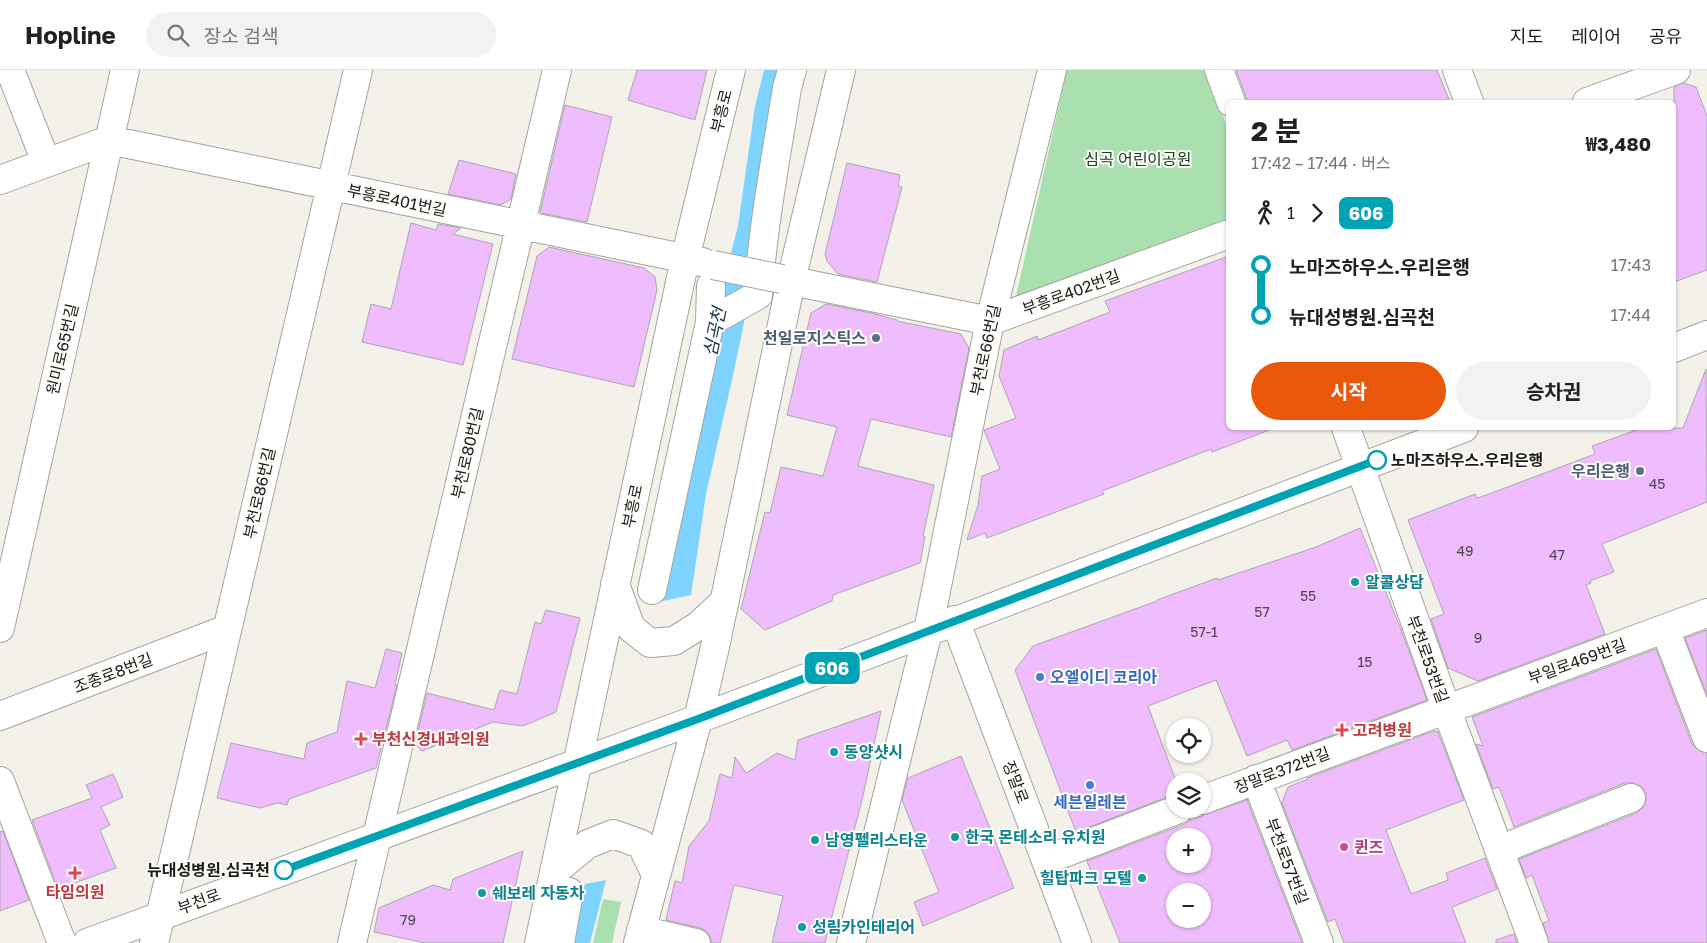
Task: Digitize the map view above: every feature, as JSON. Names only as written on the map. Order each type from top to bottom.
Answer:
[{"type":"street","points":[[10,70],[46,162]]},
{"type":"street","name":"원미로65번길","points":[[0,628],[125,70]]},
{"type":"street","name":"부천로86번길","points":[[154,943],[358,70]]},
{"type":"street","name":"부천로80번길","points":[[352,943],[557,70]]},
{"type":"street","name":"부흥로","points":[[540,943],[562,881],[578,763],[615,584],[685,259],[731,70]]},
{"type":"street","points":[[710,322],[758,295],[765,224],[787,88],[792,70]]},
{"type":"street","points":[[696,943],[640,936],[698,719],[725,601],[792,281],[841,70]]},
{"type":"street","name":"부천로66번길","points":[[851,943],[928,631],[990,322],[1052,70]]},
{"type":"street","points":[[1219,70],[1230,100]]},
{"type":"street","points":[[1457,70],[1468,100]]},
{"type":"street","points":[[1593,100],[1676,70]]},
{"type":"street","points":[[0,180],[109,140]]},
{"type":"street","name":"부흥로401번길","points":[[109,140],[792,281]]},
{"type":"street","name":"부흥로402번길","points":[[990,322],[1226,235]]},
{"type":"street","points":[[792,281],[990,322]]},
{"type":"street","points":[[652,590],[710,322],[712,286]]},
{"type":"street","points":[[1676,347],[1707,335]]},
{"type":"street","name":"부천로53번길","points":[[1347,430],[1446,708],[1534,943]]},
{"type":"street","name":"부천로","points":[[86,943],[698,719],[1459,430]]},
{"type":"street","points":[[615,584],[631,628],[650,643],[674,641],[698,626],[725,601]]},
{"type":"street","name":"부일로469번길","points":[[1446,708],[1707,613]]},
{"type":"street","name":"장말로","points":[[955,620],[1077,943]]},
{"type":"street","name":"조종로8번길","points":[[0,716],[227,629]]},
{"type":"street","points":[[1665,629],[1707,738]]},
{"type":"street","name":"장말로372번길","points":[[1211,796],[1446,708]]},
{"type":"street","name":"부천로57번길","points":[[1256,779],[1319,943]]},
{"type":"street","points":[[0,781],[62,943]]},
{"type":"street","points":[[1499,850],[1631,798]]},
{"type":"street","points":[[1046,860],[1166,814]]},
{"type":"street","points":[[560,943],[562,881],[588,844],[613,834],[641,844],[656,876]]},
{"type":"green space","name":"심곡 어린이공원","points":[[1067,70],[1206,70],[1226,124],[1226,221],[1016,296]]},
{"type":"green space","points":[[603,899],[621,902],[612,943],[593,943]]},
{"type":"water","name":"심곡천","points":[[764,70],[787,70],[758,254],[706,494],[691,595],[654,603],[669,515],[711,330],[738,226],[755,106]]},
{"type":"water","points":[[606,880],[590,943],[570,943],[585,884]]},
{"type":"building","points":[[637,70],[707,70],[695,120],[628,100]]},
{"type":"building","points":[[1236,70],[1437,70],[1449,100],[1247,100]]},
{"type":"building","points":[[1683,83],[1696,87],[1707,116],[1707,270],[1676,281],[1676,100],[1674,100],[1674,87]]},
{"type":"building","points":[[565,105],[612,117],[587,222],[540,213]]},
{"type":"building","points":[[459,160],[516,174],[511,199],[501,205],[448,194]]},
{"type":"building","points":[[847,163],[900,175],[898,186],[902,187],[877,282],[838,274],[827,261],[825,254]]},
{"type":"building","points":[[411,223],[436,230],[438,224],[461,228],[453,234],[493,244],[463,365],[362,342],[371,304],[391,309]]},
{"type":"building","points":[[549,247],[644,268],[655,277],[657,290],[634,387],[512,359],[537,256]]},
{"type":"building","points":[[1226,257],[1226,430],[1269,430],[1212,452],[1211,449],[1102,491],[1104,494],[987,538],[985,533],[967,540],[978,505],[982,476],[1000,469],[984,430],[1016,418],[999,376],[1004,350],[1037,336],[1038,340],[1110,312],[1105,301]]},
{"type":"building","points":[[826,304],[961,334],[969,348],[951,437],[871,419],[858,466],[934,485],[923,536],[925,537],[920,563],[833,595],[832,601],[765,630],[741,609],[765,512],[770,513],[781,467],[823,476],[837,427],[787,415],[811,313]]},
{"type":"building","points":[[1706,369],[1707,502],[1602,544],[1614,572],[1590,581],[1591,583],[1586,585],[1605,634],[1478,681],[1448,668],[1431,619],[1444,614],[1408,520],[1475,494],[1477,498],[1489,494],[1595,454],[1592,446],[1636,430],[1676,430],[1676,428],[1683,428]]},
{"type":"building","points":[[1360,528],[1427,700],[1292,750],[1287,740],[1247,756],[1216,680],[1148,706],[1166,754],[1166,763],[1169,763],[1173,773],[1166,773],[1166,797],[1076,832],[1015,670],[1033,646],[1217,578],[1218,580],[1316,547]]},
{"type":"building","points":[[546,610],[580,618],[556,712],[523,726],[493,722],[422,751],[415,744],[427,693],[494,710],[500,690],[517,694],[535,622],[541,624]]},
{"type":"building","points":[[1707,630],[1707,695],[1685,638]]},
{"type":"building","points":[[386,649],[402,653],[395,685],[397,685],[376,768],[289,799],[287,805],[277,803],[260,808],[217,798],[231,743],[304,759],[307,743],[337,732],[347,681],[375,688]]},
{"type":"building","points":[[1656,649],[1692,744],[1698,750],[1707,753],[1707,943],[1549,943],[1543,923],[1549,921],[1532,875],[1526,878],[1519,859],[1637,813],[1643,807],[1646,793],[1640,786],[1633,783],[1625,783],[1514,827],[1499,787],[1493,789],[1476,744],[1483,746],[1472,717]]},
{"type":"building","points":[[881,711],[863,796],[825,943],[772,943],[783,896],[734,885],[720,943],[711,943],[711,938],[707,932],[700,928],[666,920],[675,881],[682,883],[689,846],[709,821],[720,774],[732,778],[735,757],[746,773],[777,753],[795,760],[798,740]]},
{"type":"building","points":[[1434,731],[1438,732],[1464,800],[1386,830],[1411,894],[1448,880],[1446,873],[1485,858],[1497,889],[1452,907],[1466,943],[1344,943],[1335,919],[1328,922],[1282,803],[1288,787],[1307,778]]},
{"type":"building","name":"한국 몬테소리 유치원","points":[[961,756],[1014,888],[923,926],[914,902],[939,892],[902,800],[908,778]]},
{"type":"building","points":[[113,774],[123,797],[101,807],[110,825],[100,830],[116,868],[58,889],[32,820],[92,798],[86,785]]},
{"type":"building","points":[[1247,800],[1302,943],[1120,943],[1087,861],[1166,831],[1166,873],[1211,873],[1211,828],[1174,828],[1196,818],[1211,818],[1211,813]]},
{"type":"building","points":[[3,831],[29,900],[0,911],[0,832]]},
{"type":"building","points":[[523,851],[503,943],[425,943],[374,932],[379,908],[433,885],[450,890],[453,879]]},
{"type":"building","points":[[1514,934],[1517,943],[1496,943],[1496,940]]},
{"type":"bus line","name":"606","points":[[284,870],[698,719],[1377,460]]},
{"type":"place","name":"천일로지스틱스","points":[[876,338]]},
{"type":"place","name":"노마즈하우스.우리은행","points":[[1377,460]]},
{"type":"place","name":"우리은행","points":[[1640,471]]},
{"type":"place","name":"알콜상담","points":[[1355,582]]},
{"type":"place","name":"오엘이디 코리아","points":[[1040,677]]},
{"type":"place","name":"고려병원","points":[[1342,730]]},
{"type":"place","name":"부천신경내과의원","points":[[361,739]]},
{"type":"place","name":"동양샷시","points":[[834,752]]},
{"type":"place","name":"세븐일레븐","points":[[1090,785]]},
{"type":"place","name":"한국 몬테소리 유치원","points":[[955,837]]},
{"type":"place","name":"남영펠리스타운","points":[[815,840]]},
{"type":"place","name":"퀸즈","points":[[1344,847]]},
{"type":"place","name":"뉴대성병원.심곡천","points":[[284,870]]},
{"type":"place","name":"타임의원","points":[[75,873]]},
{"type":"place","name":"힐탑파크 모텔","points":[[1142,878]]},
{"type":"place","name":"쉐보레 자동차","points":[[482,893]]},
{"type":"place","name":"성림카인테리어","points":[[802,927]]}]
